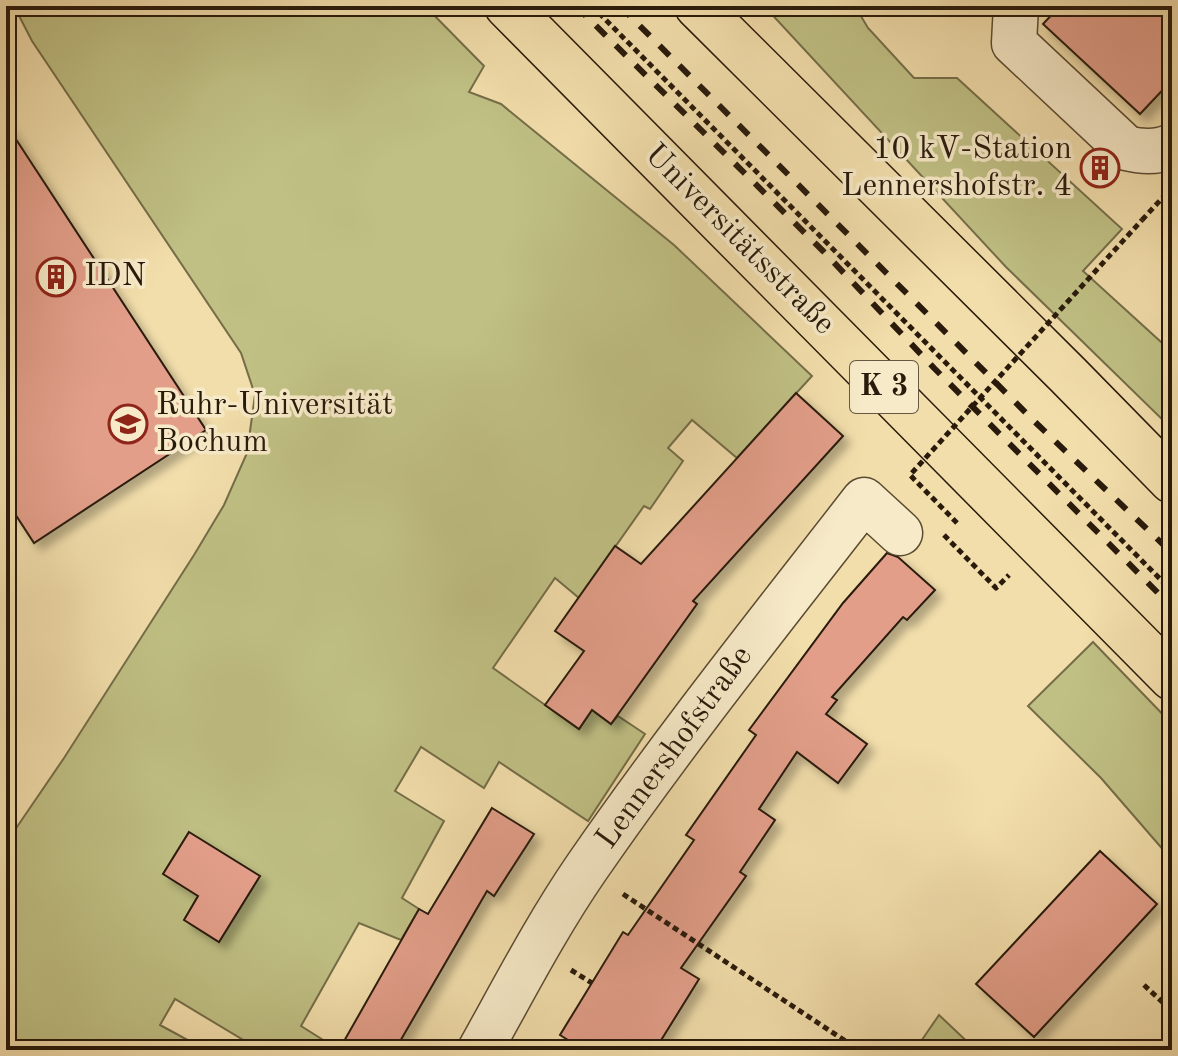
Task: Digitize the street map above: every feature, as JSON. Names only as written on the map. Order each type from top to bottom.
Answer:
[{"type":"highway","name":"Universitätsstraße","points":[[507,6],[1172,678]]},
{"type":"highway","points":[[697,6],[1172,481]]},
{"type":"street","points":[[1016,6],[1014,43],[1126,148],[1146,152],[1172,146]]},
{"type":"street","name":"Lennershofstraße","points":[[480,1050],[536,949],[586,869],[702,707],[864,500],[919,531]]},
{"type":"path","points":[[592,6],[1172,591]]},
{"type":"path","points":[[968,533],[910,475],[1172,188]]},
{"type":"path","points":[[919,531],[996,588],[1010,575],[999,565]]},
{"type":"path","points":[[6,792],[12,801]]},
{"type":"path","points":[[586,869],[859,1050]]},
{"type":"path","points":[[1144,985],[1172,1011]]},
{"type":"green space","points":[[14,6],[425,6],[484,66],[469,92],[501,104],[674,245],[812,376],[737,458],[692,420],[668,448],[683,461],[650,509],[644,506],[579,598],[555,578],[493,668],[579,729],[592,710],[611,724],[618,716],[645,734],[588,821],[499,762],[484,788],[421,747],[395,791],[444,821],[402,898],[419,909],[401,940],[359,923],[301,1026],[339,1050],[297,1050],[285,1043],[281,1050],[260,1050],[175,999],[160,1025],[195,1044],[192,1050],[6,1050],[6,843],[64,758],[224,505],[247,453],[255,395],[241,353],[32,41]]},
{"type":"green space","points":[[764,6],[855,6],[868,28],[914,78],[957,78],[1122,229],[1083,271],[1172,352],[1172,429],[1006,267]]},
{"type":"green space","points":[[1093,642],[1172,724],[1172,860],[1101,778],[1028,706]]},
{"type":"green space","points":[[939,1015],[976,1050],[915,1050]]},
{"type":"building","points":[[1060,6],[1172,6],[1172,80],[1140,114],[1043,24]]},
{"type":"building","name":"IDN","points":[[6,124],[206,430],[34,543],[6,500]]},
{"type":"building","points":[[796,393],[843,436],[693,601],[697,604],[611,724],[592,710],[579,729],[545,705],[584,651],[555,631],[615,546],[641,564]]},
{"type":"building","points":[[887,553],[898,557],[935,590],[907,620],[903,617],[832,697],[837,700],[826,714],[867,744],[838,783],[797,752],[759,809],[775,820],[740,872],[746,876],[681,968],[699,979],[655,1050],[584,1050],[560,1035],[623,932],[628,935],[694,840],[686,835],[756,735],[749,730],[843,603]]},
{"type":"building","points":[[492,808],[534,834],[494,896],[487,891],[395,1050],[339,1050],[419,909],[428,914]]},
{"type":"building","points":[[189,832],[260,876],[219,942],[184,920],[198,896],[163,874]]},
{"type":"building","points":[[1100,851],[1157,904],[1034,1037],[976,984]]},
{"type":"railway","points":[[576,6],[823,251],[934,368],[1172,607]]},
{"type":"railway","points":[[620,6],[1035,422],[1172,553]]},
{"type":"place","name":"10 kV-Station Lennershofstr. 4","points":[[1100,168]]},
{"type":"place","name":"IDN","points":[[56,277]]},
{"type":"place","name":"Ruhr-Universität Bochum","points":[[128,424]]}]
